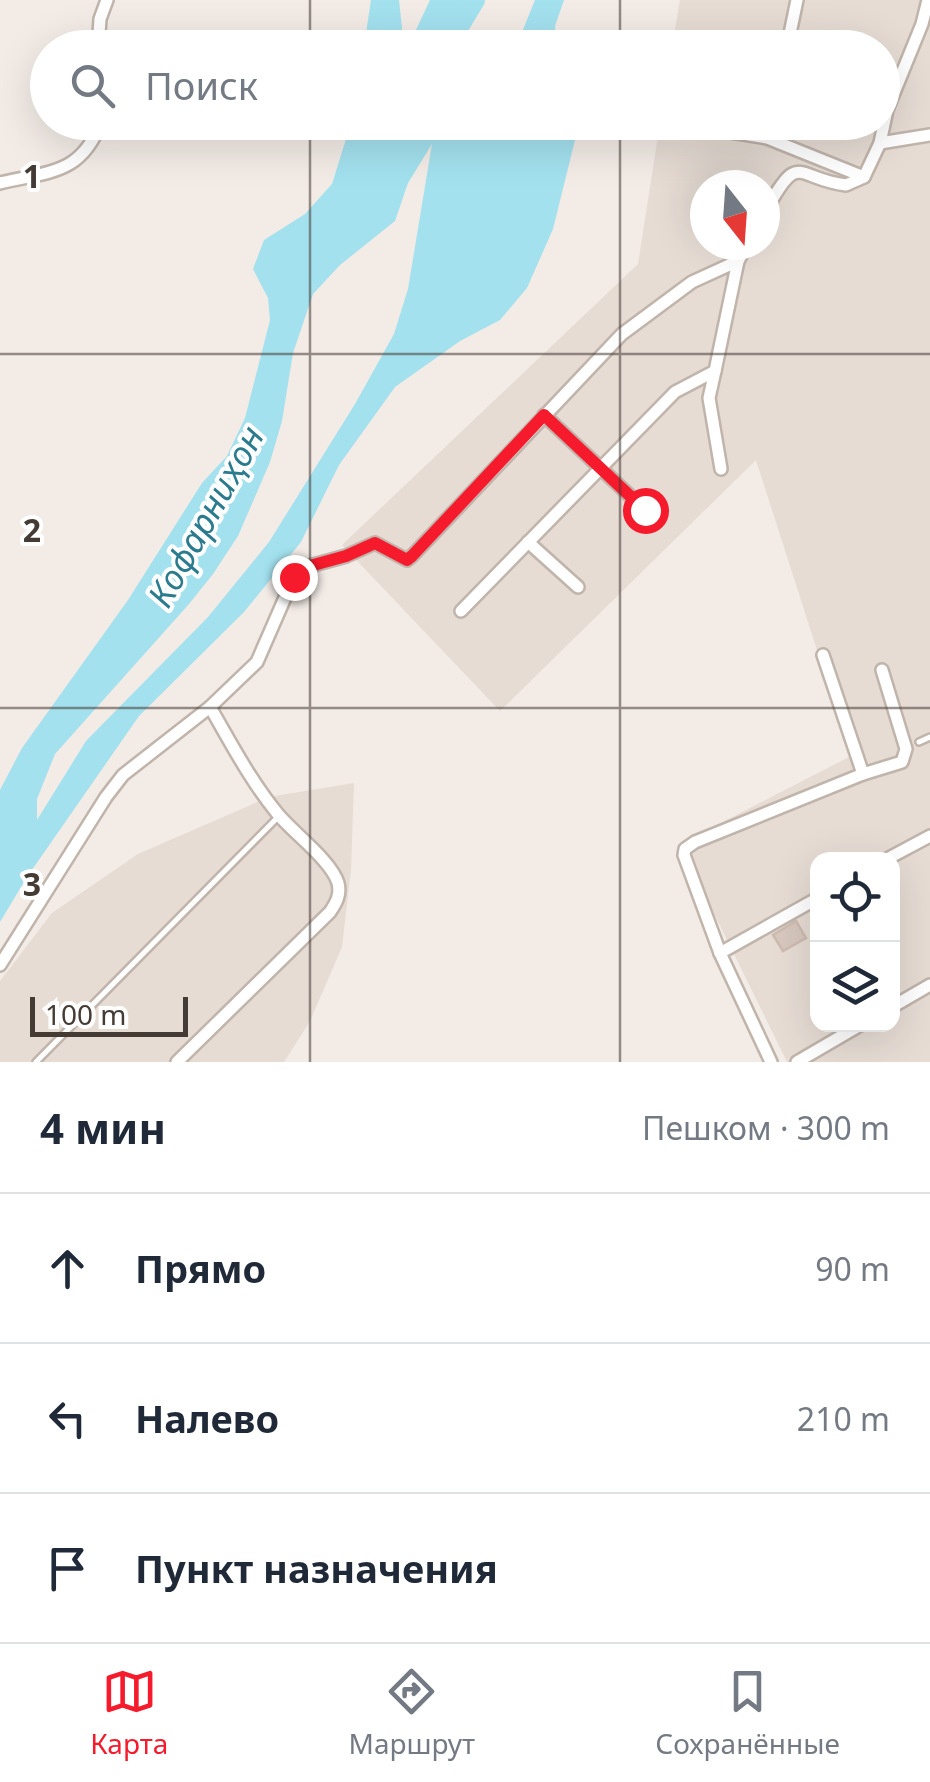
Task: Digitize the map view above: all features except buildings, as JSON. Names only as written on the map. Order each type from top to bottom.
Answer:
[{"type":"street","points":[[99,30],[107,0]]},
{"type":"street","points":[[791,30],[797,0]]},
{"type":"street","points":[[900,78],[928,0]]},
{"type":"street","points":[[900,139],[930,135]]},
{"type":"street","points":[[0,183],[75,162],[87,152],[93,140]]},
{"type":"street","points":[[772,140],[864,176]]},
{"type":"street","points":[[780,186],[792,174],[810,172],[846,185],[864,176],[880,142],[894,140]]},
{"type":"street","points":[[721,469],[709,398],[738,262]]},
{"type":"street","points":[[0,966],[106,798],[124,776],[210,707],[256,662],[294,577],[306,567],[375,543],[407,560],[622,334],[692,282],[738,262]]},
{"type":"street","points":[[462,612],[675,392],[716,371]]},
{"type":"street","points":[[544,415],[645,510]]},
{"type":"street","points":[[528,542],[578,587]]},
{"type":"street","points":[[823,655],[863,774]]},
{"type":"street","points":[[771,1062],[720,953],[684,855],[694,842],[863,774],[893,766],[906,756],[882,670]]},
{"type":"street","points":[[177,1062],[330,912],[338,899],[338,884],[330,869],[279,816],[244,770],[210,707]]},
{"type":"street","points":[[900,853],[930,836]]},
{"type":"street","points":[[720,953],[810,902]]},
{"type":"street","points":[[900,1002],[930,985]]},
{"type":"street","points":[[798,1062],[849,1032]]},
{"type":"lane","points":[[918,742],[930,738]]},
{"type":"lane","points":[[36,1062],[279,816]]},
{"type":"shaded area","points":[[680,0],[930,0],[930,1062],[787,1062],[680,844],[851,756],[756,460],[500,711],[342,545],[638,264],[657,140],[900,140],[900,30],[675,30]]},
{"type":"shaded area","points":[[354,783],[351,870],[342,947],[310,1021],[284,1062],[0,1062],[0,981],[52,913],[138,854],[269,797]]},
{"type":"water","points":[[371,0],[399,0],[402,30],[367,30]]},
{"type":"water","points":[[430,0],[470,0],[459,30],[416,30]]},
{"type":"water","points":[[535,0],[564,0],[555,30],[523,30]]},
{"type":"water","points":[[346,140],[575,140],[553,229],[527,288],[500,320],[460,341],[395,387],[339,465],[301,542],[244,612],[139,716],[0,922],[0,790],[22,748],[128,600],[202,483],[227,456],[245,418],[270,320],[268,298],[253,269],[264,240],[305,214],[332,184]],"holes":[[[432,144],[408,289],[394,334],[269,542],[208,617],[86,741],[37,820],[37,799],[55,754],[189,604],[238,536],[270,462],[282,421],[293,353],[313,294],[340,265],[395,221],[408,183]]]},
{"type":"waterway","name":"Кофарниҳон","points":[[457,30],[475,0]]},
{"type":"route","points":[[294,577],[306,567],[375,543],[407,560],[544,415],[645,510]]}]
